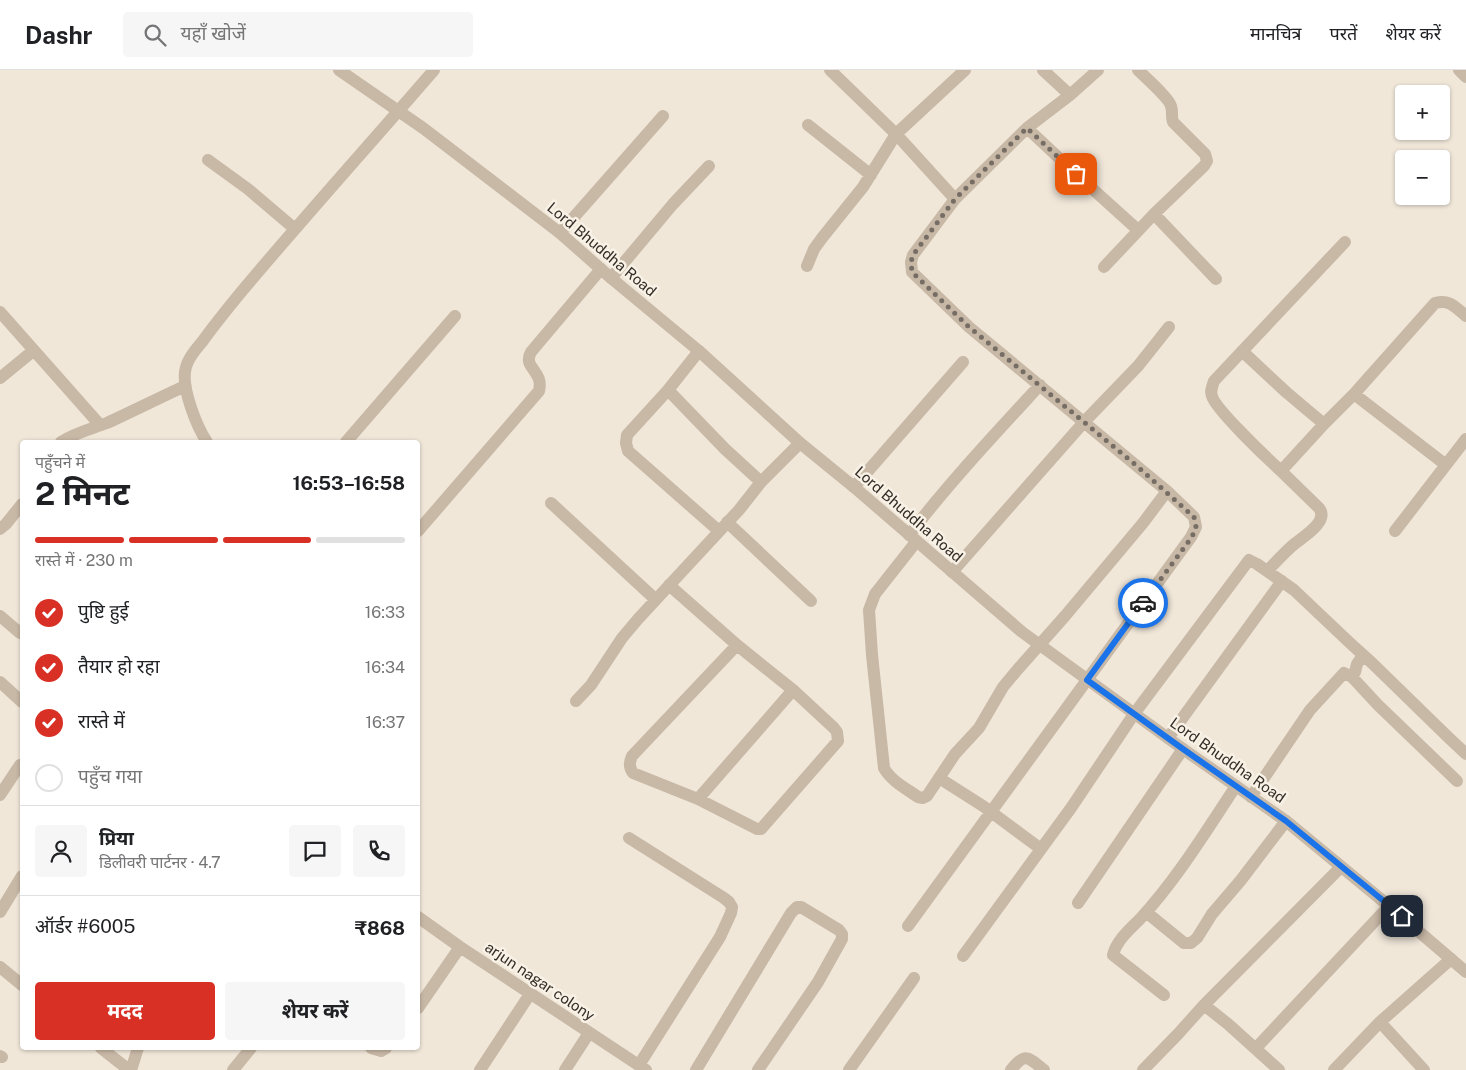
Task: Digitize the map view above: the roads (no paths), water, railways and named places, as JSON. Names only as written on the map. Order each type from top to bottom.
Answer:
[{"type":"street","name":"Lord Bhuddha Road","points":[[339,70],[399,111],[560,233],[601,270],[699,351],[800,443],[854,487],[1022,632],[1286,821],[1465,970]]},
{"type":"street","points":[[206,440],[192,410],[184,376],[186,366],[197,348],[217,321],[295,229],[434,70]]},
{"type":"street","points":[[830,70],[896,134],[955,199]]},
{"type":"street","points":[[944,70],[955,79]]},
{"type":"street","points":[[807,266],[814,249],[863,188],[896,134],[964,70]]},
{"type":"street","points":[[1043,70],[1070,95]]},
{"type":"street","points":[[908,926],[1192,537],[1196,527],[1194,517],[1167,491],[969,327],[912,272],[911,262],[913,255],[955,199],[1027,128],[1070,95],[1098,70]]},
{"type":"street","points":[[1104,267],[1138,230],[1204,166],[1207,158],[1206,154],[1173,122],[1171,119],[1172,107],[1168,100],[1138,70]]},
{"type":"street","points":[[1459,70],[1466,77]]},
{"type":"street","points":[[560,233],[663,116]]},
{"type":"street","points":[[808,125],[871,175]]},
{"type":"street","points":[[1027,128],[1138,230]]},
{"type":"street","points":[[208,160],[248,189],[295,229]]},
{"type":"street","points":[[611,278],[673,204],[709,166]]},
{"type":"street","points":[[1154,214],[1216,279]]},
{"type":"street","points":[[1267,571],[1292,546],[1316,527],[1322,510],[1236,426],[1212,399],[1211,390],[1214,381],[1345,242]]},
{"type":"street","points":[[420,529],[539,391],[539,378],[530,365],[529,356],[531,352],[601,270]]},
{"type":"street","points":[[1281,471],[1354,394],[1435,303],[1450,302],[1466,316]]},
{"type":"street","points":[[0,312],[100,426]]},
{"type":"street","points":[[348,440],[455,316]]},
{"type":"street","points":[[952,572],[1084,422],[1138,366],[1168,328]]},
{"type":"street","points":[[0,378],[33,351]]},
{"type":"street","points":[[699,351],[668,390],[628,435],[626,447],[628,451],[723,526],[811,601]]},
{"type":"street","points":[[1242,351],[1324,424]]},
{"type":"street","points":[[854,487],[963,362]]},
{"type":"street","points":[[1040,385],[953,482],[912,538],[871,604],[869,610],[872,655],[884,768],[888,775],[918,797],[923,798],[927,796],[964,743],[979,728],[1003,687],[1137,530],[1167,491]]},
{"type":"street","points":[[64,440],[72,435],[100,426],[185,386]]},
{"type":"street","points":[[668,390],[725,449],[761,482]]},
{"type":"street","points":[[1354,394],[1446,465]]},
{"type":"street","points":[[1395,531],[1466,439]]},
{"type":"street","points":[[576,701],[591,685],[622,638],[655,599],[761,482],[800,443]]},
{"type":"street","points":[[552,503],[655,599]]},
{"type":"street","points":[[0,529],[20,506]]},
{"type":"street","points":[[964,956],[1071,808],[1134,714],[1249,560],[1282,581],[1311,604],[1466,754]]},
{"type":"street","points":[[1168,738],[1282,581]]},
{"type":"street","points":[[669,585],[737,645],[793,690],[837,732],[838,741],[830,751],[761,828],[758,829],[634,772],[630,768],[629,762],[636,751],[737,645]]},
{"type":"street","points":[[0,616],[20,633]]},
{"type":"street","points":[[1352,677],[1363,655]]},
{"type":"street","points":[[1251,797],[1310,710],[1343,674],[1352,677],[1456,781]]},
{"type":"street","points":[[0,682],[20,700]]},
{"type":"street","points":[[698,800],[793,690]]},
{"type":"street","points":[[1078,903],[1183,749]]},
{"type":"street","points":[[0,795],[20,765]]},
{"type":"street","points":[[940,778],[991,812],[1041,849]]},
{"type":"street","points":[[1164,995],[1113,955],[1114,949],[1182,866],[1236,786]]},
{"type":"street","points":[[1146,912],[1184,942],[1188,944],[1194,941],[1212,914],[1241,880],[1286,821]]},
{"type":"street","points":[[629,838],[724,898],[732,907],[720,936],[643,1068]]},
{"type":"street","points":[[1143,1070],[1204,1005],[1341,867]]},
{"type":"street","points":[[0,912],[20,879]]},
{"type":"street","points":[[1256,1048],[1389,906]]},
{"type":"street","points":[[696,1070],[791,913],[797,907],[801,907],[839,930],[842,934],[842,939],[818,982],[758,1070]]},
{"type":"street","name":"arjun nagar colony","points":[[420,918],[643,1068]]},
{"type":"street","points":[[420,1005],[460,947]]},
{"type":"street","points":[[1334,1070],[1380,1022],[1451,959]]},
{"type":"street","points":[[0,967],[20,983]]},
{"type":"street","points":[[849,1070],[914,978]]},
{"type":"street","points":[[480,1070],[530,994]]},
{"type":"street","points":[[1204,1005],[1220,1016],[1279,1070]]},
{"type":"street","points":[[1380,1022],[1424,1070]]},
{"type":"street","points":[[565,1070],[589,1033]]},
{"type":"street","points":[[104,1050],[130,1070],[137,1050]]},
{"type":"street","points":[[233,1070],[249,1050]]},
{"type":"street","points":[[1011,1070],[1018,1060],[1024,1058],[1030,1059],[1044,1070]]}]
